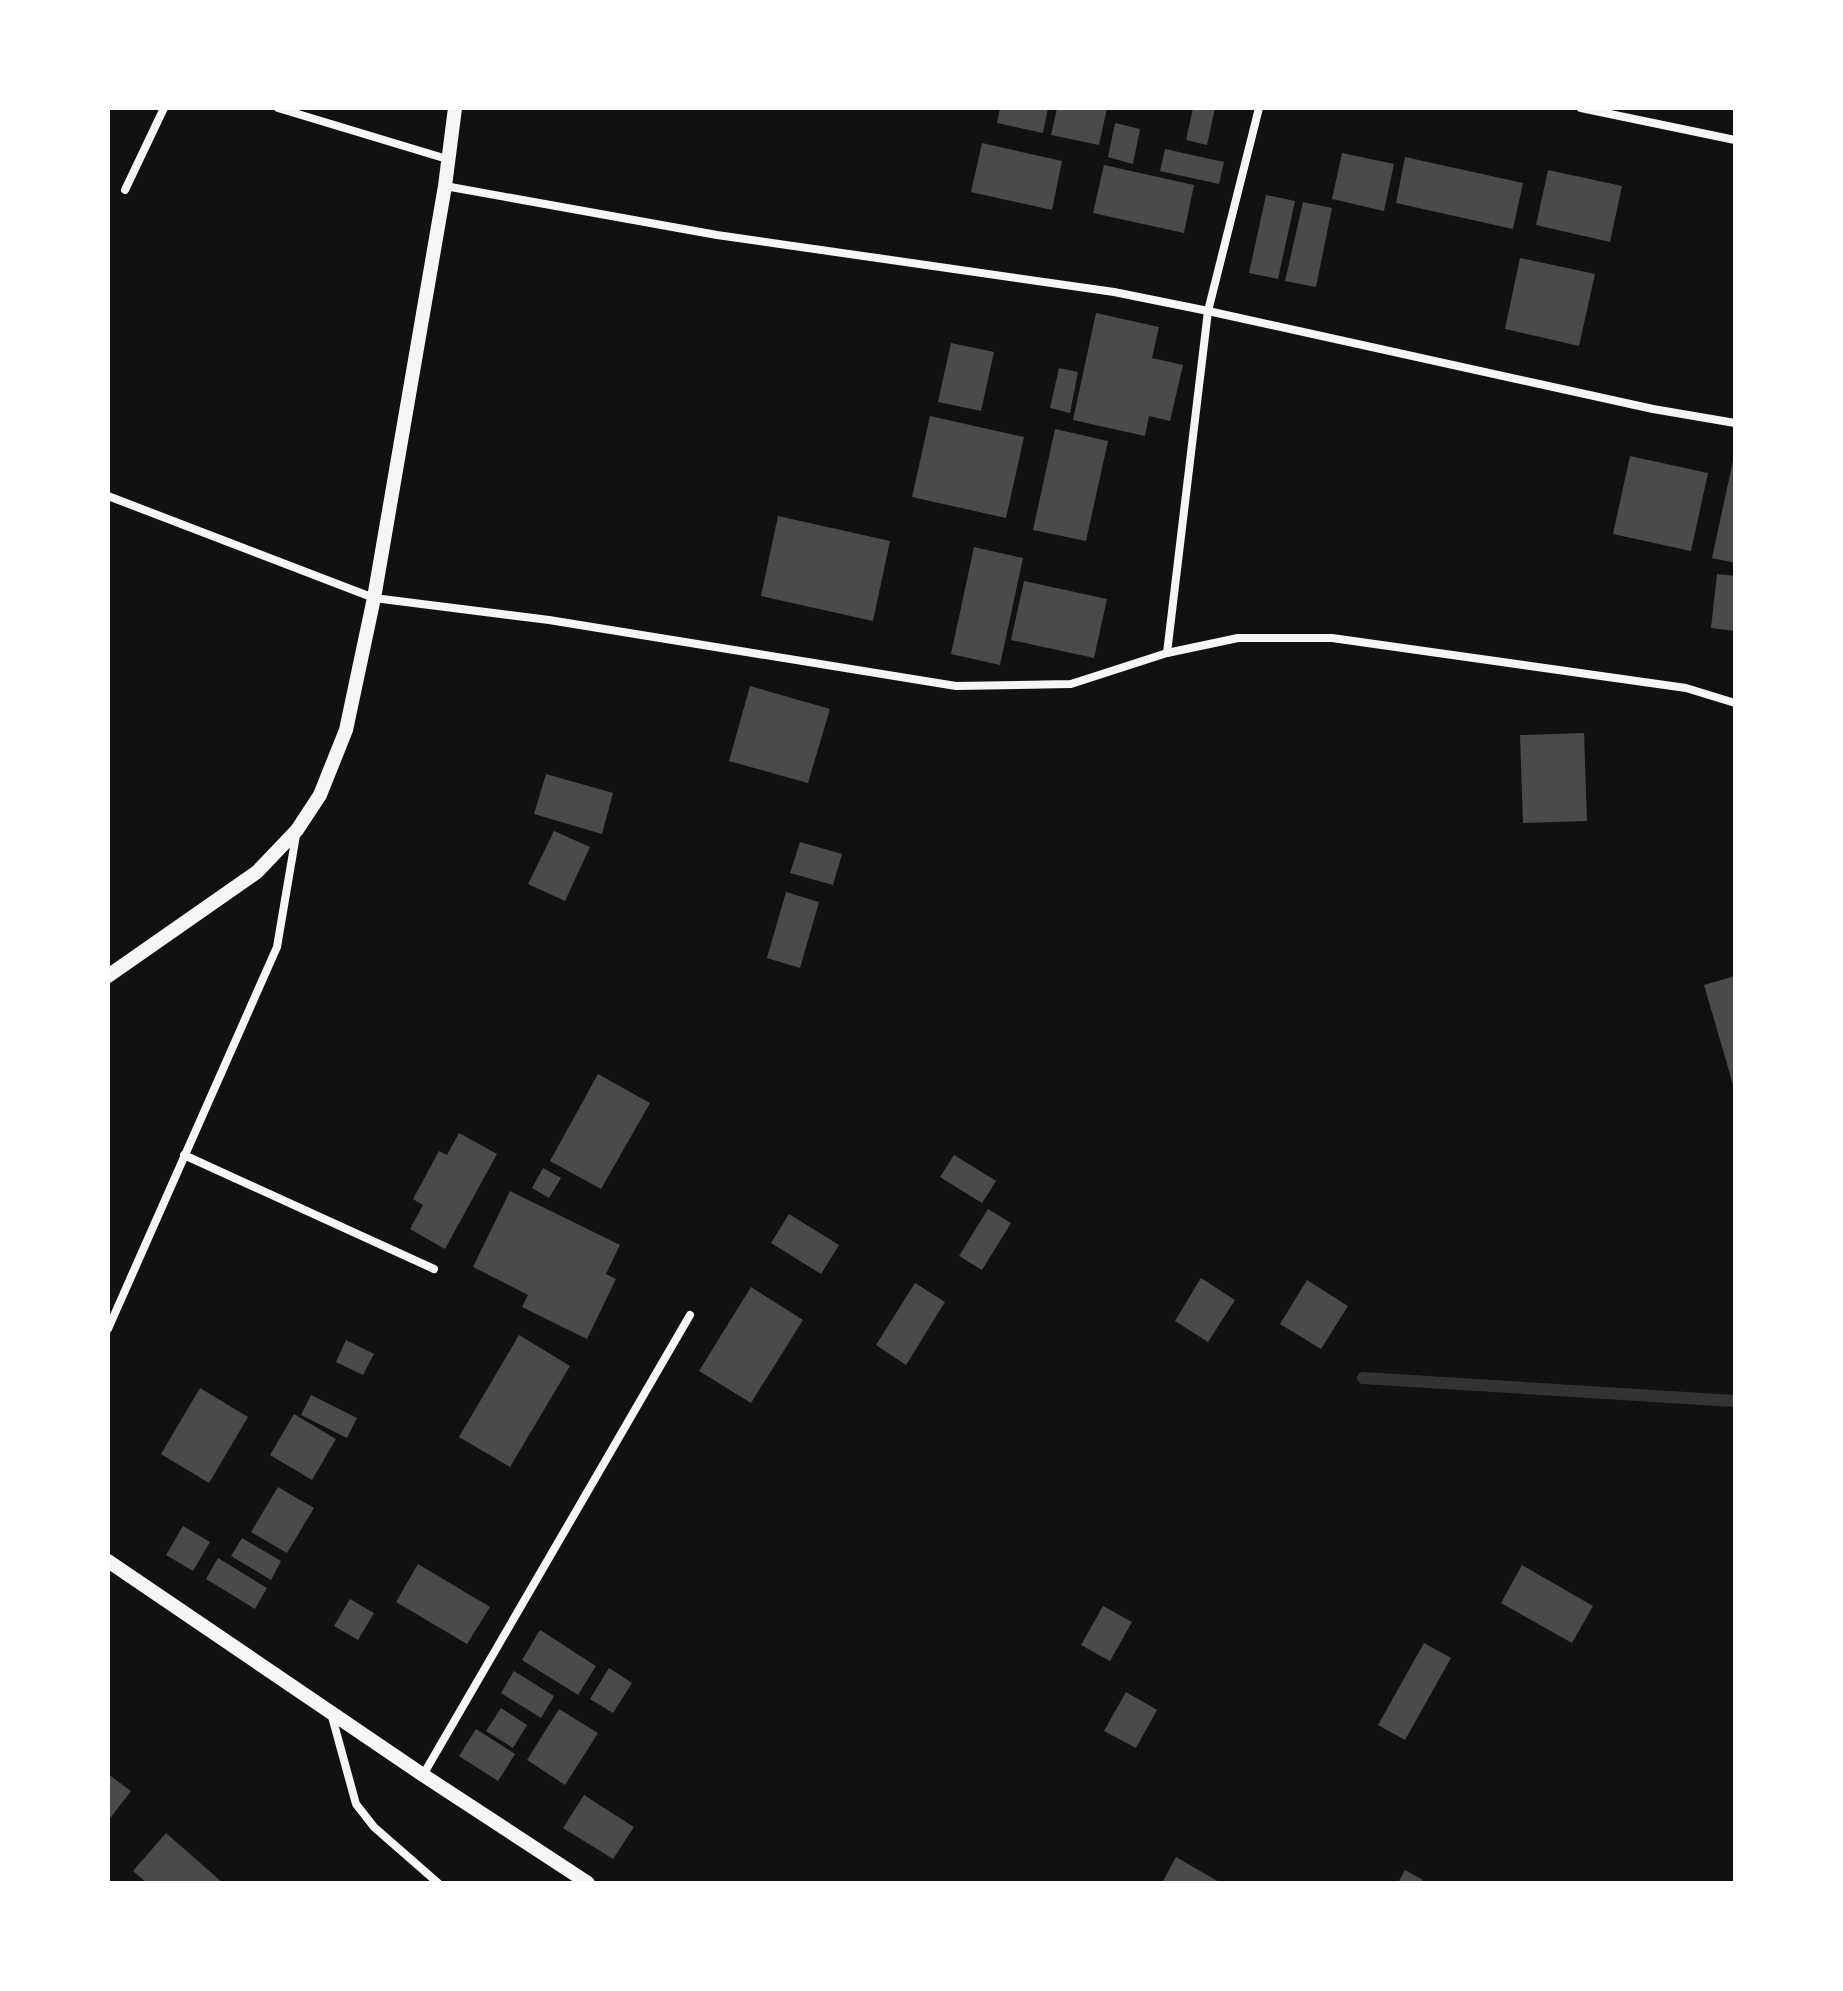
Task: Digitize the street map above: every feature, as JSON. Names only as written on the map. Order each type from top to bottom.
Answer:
[{"type":"street","points":[[125,190],[164,108]]},
{"type":"street","points":[[278,108],[447,159]]},
{"type":"street","points":[[108,976],[257,872],[297,830],[320,795],[346,730],[374,598],[445,186],[455,108]]},
{"type":"street","points":[[1167,653],[1208,311],[1259,108]]},
{"type":"street","points":[[1581,108],[1735,140]]},
{"type":"street","points":[[445,186],[717,235],[1114,292],[1653,409],[1735,423]]},
{"type":"street","points":[[108,496],[374,598],[549,620],[956,686],[1071,684],[1167,653],[1238,638],[1332,638],[1686,688],[1735,703]]},
{"type":"street","points":[[108,1329],[277,947],[297,830]]},
{"type":"street","points":[[184,1155],[434,1269]]},
{"type":"street","points":[[423,1775],[690,1315]]},
{"type":"street","points":[[108,1561],[588,1883]]},
{"type":"street","points":[[331,1712],[356,1804],[374,1827],[438,1883]]},
{"type":"building","points":[[1000,108],[1048,108],[1043,133],[997,123]]},
{"type":"building","points":[[1057,108],[1107,108],[1099,145],[1051,135]]},
{"type":"building","points":[[1193,108],[1215,108],[1207,145],[1186,140]]},
{"type":"building","points":[[1115,123],[1140,129],[1133,164],[1108,157]]},
{"type":"building","points":[[982,143],[1062,161],[1052,210],[971,192]]},
{"type":"building","points":[[1165,149],[1224,162],[1219,184],[1160,171]]},
{"type":"building","points":[[1342,153],[1394,164],[1384,211],[1332,199]]},
{"type":"building","points":[[1405,157],[1523,183],[1513,229],[1396,203]]},
{"type":"building","points":[[1104,165],[1194,185],[1184,233],[1093,213]]},
{"type":"building","points":[[1548,170],[1622,186],[1610,242],[1536,225]]},
{"type":"building","points":[[1266,195],[1295,201],[1278,279],[1249,273]]},
{"type":"building","points":[[1303,202],[1332,208],[1316,287],[1285,281]]},
{"type":"building","points":[[1520,258],[1595,274],[1579,346],[1505,329]]},
{"type":"building","points":[[1096,313],[1159,327],[1152,358],[1183,365],[1170,421],[1149,416],[1145,436],[1073,420]]},
{"type":"building","points":[[951,343],[994,352],[981,411],[938,402]]},
{"type":"building","points":[[1059,368],[1078,372],[1070,413],[1050,408]]},
{"type":"building","points":[[930,416],[1024,437],[1006,518],[912,497]]},
{"type":"building","points":[[1055,429],[1108,441],[1086,541],[1033,530]]},
{"type":"building","points":[[1630,456],[1708,473],[1691,551],[1613,534]]},
{"type":"building","points":[[1735,456],[1735,563],[1712,558]]},
{"type":"building","points":[[778,516],[890,541],[873,621],[761,596]]},
{"type":"building","points":[[974,547],[1023,558],[1000,665],[951,654]]},
{"type":"building","points":[[1717,574],[1735,576],[1735,631],[1711,628]]},
{"type":"building","points":[[1024,581],[1107,599],[1094,658],[1011,640]]},
{"type":"building","points":[[750,686],[830,709],[808,783],[729,761]]},
{"type":"building","points":[[1584,733],[1587,821],[1523,823],[1520,735]]},
{"type":"building","points":[[546,774],[613,793],[602,834],[534,814]]},
{"type":"building","points":[[554,831],[590,847],[565,901],[528,884]]},
{"type":"building","points":[[800,842],[842,854],[833,885],[790,873]]},
{"type":"building","points":[[786,892],[819,902],[800,968],[767,958]]},
{"type":"building","points":[[1735,976],[1735,1088],[1734,1088],[1704,985]]},
{"type":"building","points":[[598,1074],[650,1103],[601,1189],[550,1161]]},
{"type":"building","points":[[459,1133],[497,1154],[445,1249],[410,1229],[423,1205],[413,1199],[439,1151],[447,1155]]},
{"type":"building","points":[[954,1155],[996,1181],[982,1203],[940,1177]]},
{"type":"building","points":[[543,1168],[561,1178],[549,1198],[532,1188]]},
{"type":"building","points":[[510,1191],[620,1245],[606,1274],[616,1279],[587,1339],[522,1307],[528,1295],[473,1267]]},
{"type":"building","points":[[988,1209],[1011,1223],[982,1270],[959,1256]]},
{"type":"building","points":[[789,1214],[839,1245],[821,1274],[771,1243]]},
{"type":"building","points":[[1201,1278],[1235,1300],[1208,1342],[1175,1321]]},
{"type":"building","points":[[1307,1280],[1348,1306],[1321,1349],[1280,1324]]},
{"type":"building","points":[[915,1283],[945,1302],[906,1365],[876,1345]]},
{"type":"building","points":[[751,1287],[803,1320],[751,1403],[699,1371]]},
{"type":"building","points":[[519,1335],[570,1366],[510,1467],[459,1437]]},
{"type":"building","points":[[346,1340],[374,1354],[363,1375],[336,1362]]},
{"type":"building","points":[[200,1388],[248,1417],[209,1483],[161,1454]]},
{"type":"building","points":[[311,1395],[357,1418],[347,1438],[301,1415]]},
{"type":"building","points":[[294,1414],[336,1439],[312,1480],[270,1455]]},
{"type":"building","points":[[278,1487],[314,1508],[287,1553],[251,1532]]},
{"type":"building","points":[[183,1526],[210,1542],[193,1571],[166,1555]]},
{"type":"building","points":[[242,1538],[281,1561],[271,1580],[231,1556]]},
{"type":"building","points":[[218,1558],[267,1588],[255,1609],[206,1579]]},
{"type":"building","points":[[418,1564],[490,1607],[467,1644],[396,1602]]},
{"type":"building","points":[[1522,1565],[1593,1606],[1572,1643],[1501,1603]]},
{"type":"building","points":[[350,1599],[374,1613],[358,1640],[334,1626]]},
{"type":"building","points":[[1103,1606],[1132,1622],[1110,1661],[1081,1645]]},
{"type":"building","points":[[540,1630],[596,1666],[578,1695],[522,1660]]},
{"type":"building","points":[[1424,1643],[1451,1658],[1405,1740],[1378,1725]]},
{"type":"building","points":[[609,1668],[632,1683],[613,1713],[590,1699]]},
{"type":"building","points":[[514,1671],[554,1696],[541,1718],[501,1693]]},
{"type":"building","points":[[1126,1692],[1157,1710],[1136,1748],[1104,1731]]},
{"type":"building","points":[[501,1708],[527,1725],[513,1748],[486,1731]]},
{"type":"building","points":[[559,1709],[598,1733],[565,1785],[527,1760]]},
{"type":"building","points":[[476,1729],[515,1754],[498,1781],[459,1756]]},
{"type":"building","points":[[108,1774],[131,1791],[108,1821]]},
{"type":"building","points":[[584,1795],[634,1827],[613,1859],[563,1828]]},
{"type":"building","points":[[166,1833],[223,1883],[147,1883],[133,1871]]},
{"type":"building","points":[[1176,1857],[1221,1883],[1162,1883]]},
{"type":"building","points":[[1405,1870],[1423,1880],[1421,1883],[1398,1883]]},
{"type":"waterway","points":[[1363,1378],[1735,1401]]}]
